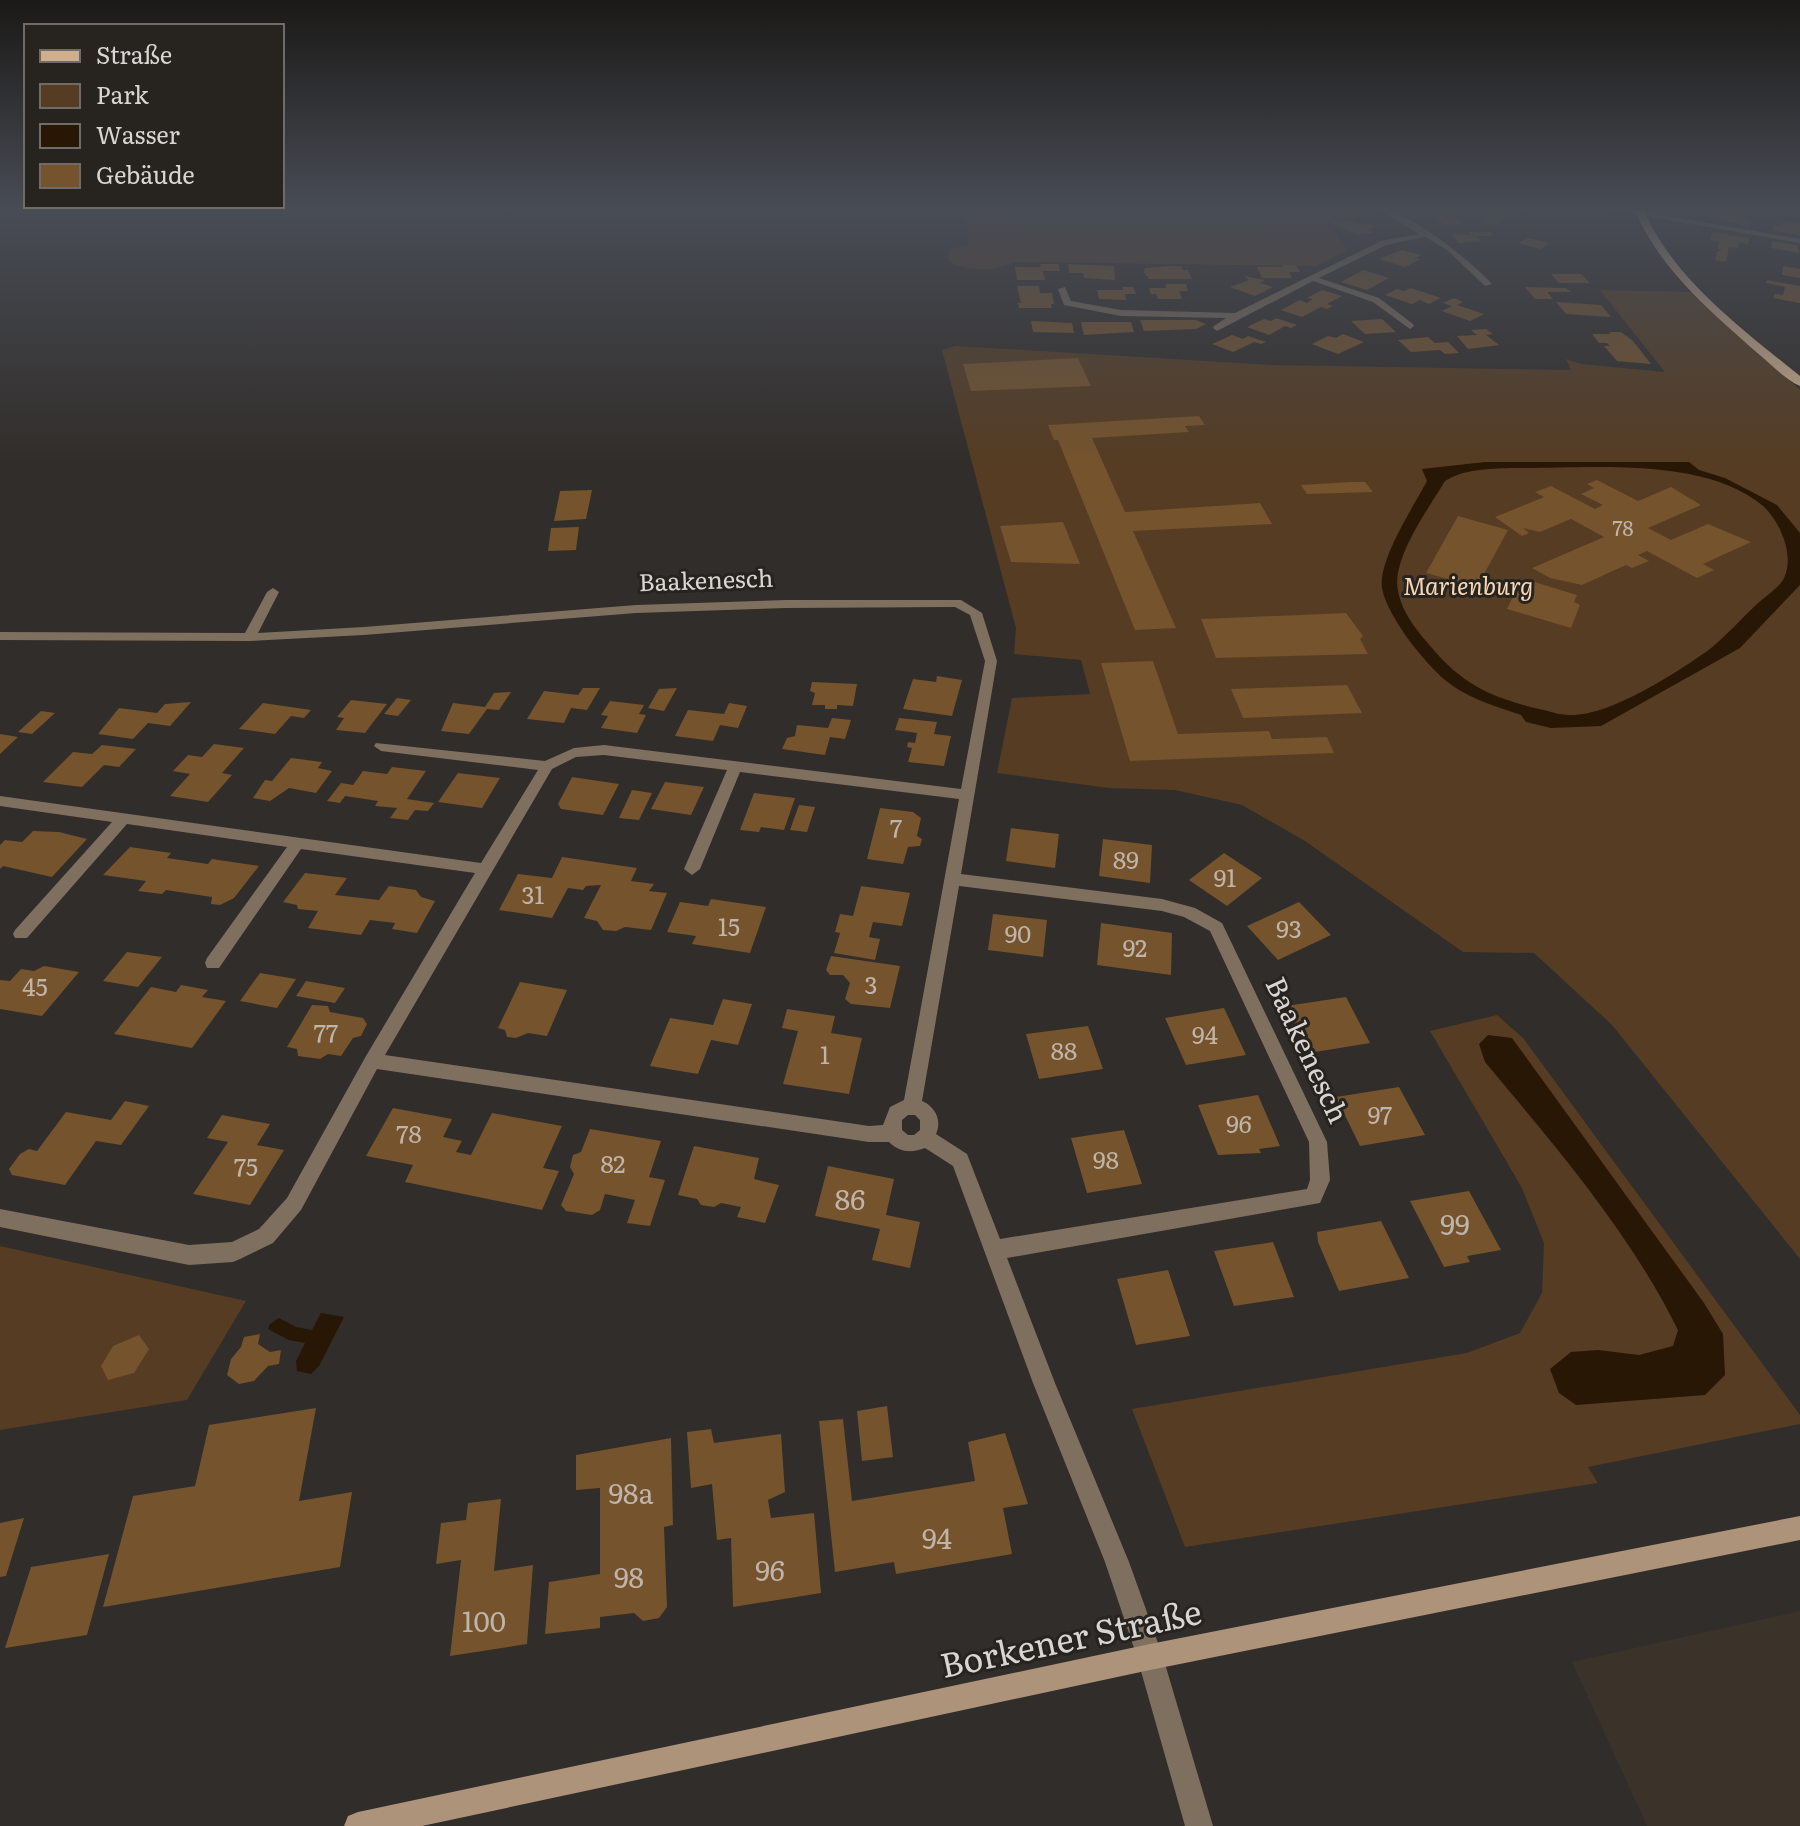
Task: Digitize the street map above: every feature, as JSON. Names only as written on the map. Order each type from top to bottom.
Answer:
[{"type":"main road","points":[[1703,293],[1800,382]]},
{"type":"street","points":[[1064,293],[1067,303],[1121,313],[1236,316]]},
{"type":"street","points":[[1217,328],[1284,293]]},
{"type":"street","points":[[1356,293],[1376,300],[1410,326]]},
{"type":"street","points":[[249,637],[273,592]]},
{"type":"street","name":"Baakenesch","points":[[0,636],[249,637],[636,609],[786,604],[957,603],[976,613],[991,661],[912,1108],[897,1112],[891,1122],[892,1133]]},
{"type":"street","points":[[381,746],[547,766]]},
{"type":"street","points":[[0,1218],[189,1255],[233,1252],[266,1236],[294,1204],[372,1061],[547,766],[563,755],[604,750],[968,795]]},
{"type":"street","points":[[692,869],[735,767]]},
{"type":"street","points":[[0,801],[485,869]]},
{"type":"street","points":[[21,934],[124,818]]},
{"type":"street","points":[[213,963],[298,842]]},
{"type":"street","name":"Baakenesch","points":[[953,879],[1162,905],[1189,912],[1216,927],[1318,1142],[1320,1180],[1313,1197],[995,1250]]},
{"type":"street","points":[[372,1061],[869,1134],[892,1133],[909,1143],[926,1138],[960,1160],[1117,1562],[1150,1657],[1199,1826]]},
{"type":"street","points":[[912,1108],[926,1114],[931,1122],[926,1138]]},
{"type":"street","name":"Borkener Straße","points":[[358,1826],[1150,1657],[1800,1528]]},
{"type":"shaded area","points":[[1800,1611],[1800,1826],[1647,1826],[1572,1662]]},
{"type":"green space","name":"Marienburg","points":[[1603,293],[1693,293],[1800,390],[1800,1259],[1612,1025],[1534,953],[1463,952],[1305,841],[1242,805],[1175,790],[1108,788],[997,773],[1012,698],[1090,694],[1081,660],[1014,654],[1016,628],[942,350],[956,346],[1272,365],[1571,370],[1566,359],[1581,364],[1665,372]]},
{"type":"green space","points":[[1497,1015],[1523,1038],[1800,1415],[1800,1424],[1588,1467],[1598,1483],[1185,1547],[1132,1409],[1467,1353],[1520,1333],[1542,1293],[1544,1243],[1522,1188],[1430,1031]]},
{"type":"green space","points":[[0,1246],[246,1301],[187,1400],[0,1430]]},
{"type":"water","points":[[1485,462],[1689,462],[1699,470],[1725,478],[1777,505],[1800,533],[1800,585],[1740,648],[1601,726],[1551,728],[1526,722],[1521,715],[1469,695],[1443,678],[1410,642],[1386,600],[1382,576],[1398,533],[1427,481],[1422,469]],"holes":[[[1642,468],[1709,479],[1738,490],[1763,506],[1775,520],[1787,550],[1784,578],[1710,649],[1662,681],[1623,701],[1585,714],[1565,715],[1493,695],[1455,672],[1416,629],[1403,607],[1397,578],[1413,534],[1445,481],[1476,470]]]},
{"type":"water","points":[[1488,1035],[1512,1038],[1704,1303],[1723,1334],[1725,1375],[1705,1395],[1576,1405],[1559,1393],[1550,1369],[1571,1352],[1598,1350],[1639,1355],[1673,1346],[1678,1330],[1614,1224],[1485,1062],[1479,1044]]},
{"type":"water","points":[[321,1313],[344,1317],[319,1366],[311,1374],[297,1371],[296,1361],[305,1343],[289,1340],[268,1329],[270,1324],[279,1318],[296,1327],[312,1330]]},
{"type":"building","points":[[1019,293],[1052,293],[1054,304],[1051,304],[1052,308],[1019,308],[1018,303],[1021,303]]},
{"type":"building","points":[[1098,293],[1136,294],[1125,294],[1126,300],[1099,299]]},
{"type":"building","points":[[1180,293],[1182,299],[1158,299],[1156,294],[1151,294]]},
{"type":"building","points":[[1316,293],[1342,296],[1327,304],[1333,306],[1327,309],[1321,307],[1302,317],[1281,310],[1300,300],[1307,303],[1313,299],[1307,298]]},
{"type":"building","points":[[1427,293],[1441,298],[1429,304],[1420,300],[1412,304],[1385,295]]},
{"type":"building","points":[[1530,293],[1548,293],[1553,299],[1535,299]]},
{"type":"building","points":[[1800,293],[1800,303],[1773,298],[1775,294]]},
{"type":"building","points":[[1454,298],[1463,302],[1457,305],[1484,314],[1470,321],[1442,311],[1452,306],[1443,303]]},
{"type":"building","points":[[1556,302],[1601,305],[1611,317],[1566,314]]},
{"type":"building","points":[[1276,318],[1297,325],[1291,328],[1285,326],[1269,335],[1247,327],[1264,319],[1271,321]]},
{"type":"building","points":[[1382,319],[1396,332],[1365,334],[1351,321]]},
{"type":"building","points":[[1140,320],[1196,320],[1206,324],[1196,329],[1144,331]]},
{"type":"building","points":[[1031,321],[1072,323],[1074,333],[1033,332]]},
{"type":"building","points":[[1081,322],[1131,322],[1134,332],[1084,335]]},
{"type":"building","points":[[1486,329],[1493,334],[1486,335],[1499,345],[1468,349],[1457,336],[1477,335],[1471,330]]},
{"type":"building","points":[[1609,332],[1621,332],[1633,341],[1651,364],[1617,361],[1604,346],[1610,346],[1599,343],[1592,334],[1611,334]]},
{"type":"building","points":[[1343,334],[1364,342],[1338,354],[1312,344],[1328,336],[1336,338]]},
{"type":"building","points":[[1232,335],[1266,342],[1254,342],[1233,352],[1212,344]]},
{"type":"building","points":[[1428,337],[1435,343],[1448,342],[1459,353],[1445,354],[1440,350],[1411,352],[1398,340]]},
{"type":"building","points":[[1078,358],[1091,386],[971,391],[963,364]]},
{"type":"building","points":[[1199,416],[1205,425],[1185,426],[1189,432],[1092,438],[1125,512],[1260,503],[1272,524],[1133,531],[1176,628],[1135,630],[1058,440],[1054,440],[1048,425]]},
{"type":"building","points":[[1597,480],[1638,501],[1671,487],[1701,505],[1648,528],[1671,540],[1708,524],[1751,542],[1703,564],[1714,570],[1697,578],[1647,551],[1638,555],[1649,561],[1632,568],[1626,565],[1582,585],[1550,578],[1532,568],[1604,537],[1571,519],[1540,532],[1523,528],[1529,533],[1522,536],[1495,517],[1544,497],[1535,492],[1551,486],[1595,509],[1603,505],[1581,494],[1594,488],[1587,484]]},
{"type":"building","points":[[1365,482],[1373,492],[1307,494],[1301,485]]},
{"type":"building","points":[[592,490],[586,519],[554,521],[560,491]]},
{"type":"building","points":[[1458,516],[1508,530],[1477,587],[1426,573]]},
{"type":"building","points":[[1063,522],[1080,564],[1011,562],[1000,526]]},
{"type":"building","points":[[579,527],[576,550],[548,551],[551,528]]},
{"type":"building","points":[[1528,580],[1577,595],[1574,602],[1580,605],[1571,628],[1507,609],[1519,584],[1525,586]]},
{"type":"building","points":[[1346,613],[1363,636],[1360,639],[1368,654],[1216,658],[1201,619]]},
{"type":"building","points":[[1153,661],[1178,734],[1269,731],[1272,739],[1327,737],[1334,753],[1130,761],[1101,663]]},
{"type":"building","points":[[937,676],[962,680],[952,716],[903,709],[913,679],[936,682]]},
{"type":"building","points":[[812,682],[857,684],[853,706],[837,705],[837,709],[825,709],[825,705],[812,705],[815,693],[810,691]]},
{"type":"building","points":[[1347,685],[1362,713],[1243,718],[1231,689]]},
{"type":"building","points":[[583,688],[600,688],[587,710],[571,708],[564,723],[527,719],[544,691],[578,695]]},
{"type":"building","points":[[677,688],[664,711],[648,708],[659,689]]},
{"type":"building","points":[[511,692],[499,710],[487,709],[469,734],[441,731],[453,703],[485,707],[494,693]]},
{"type":"building","points":[[397,698],[411,700],[398,716],[384,714]]},
{"type":"building","points":[[351,700],[387,704],[365,733],[336,730],[344,718],[337,717]]},
{"type":"building","points":[[610,701],[644,705],[639,714],[646,715],[637,733],[601,728],[608,716],[601,715]]},
{"type":"building","points":[[191,702],[170,726],[148,723],[133,739],[98,734],[119,708],[157,713],[165,704]]},
{"type":"building","points":[[263,703],[311,710],[304,718],[291,716],[275,734],[239,729]]},
{"type":"building","points":[[729,703],[747,706],[738,728],[720,725],[713,741],[675,736],[688,710],[724,714]]},
{"type":"building","points":[[41,711],[55,713],[32,734],[18,732]]},
{"type":"building","points":[[832,718],[851,720],[845,739],[830,737],[825,755],[782,749],[787,738],[795,736],[797,725],[828,728]]},
{"type":"building","points":[[899,718],[937,722],[934,734],[951,736],[944,766],[908,762],[912,748],[907,747],[908,742],[915,743],[917,733],[895,730]]},
{"type":"building","points":[[0,734],[18,737],[0,754]]},
{"type":"building","points":[[214,744],[244,748],[222,773],[232,775],[208,802],[170,796],[190,774],[173,771],[188,755],[202,757]]},
{"type":"building","points":[[102,745],[136,749],[119,767],[104,765],[82,787],[43,782],[73,752],[92,754]]},
{"type":"building","points":[[291,758],[322,762],[318,768],[332,771],[316,793],[289,788],[270,801],[253,798],[265,780],[272,781]]},
{"type":"building","points":[[392,767],[426,771],[407,799],[434,803],[428,811],[415,810],[408,820],[390,818],[397,808],[375,806],[378,801],[345,796],[340,803],[327,801],[341,783],[353,785],[363,771],[387,774]]},
{"type":"building","points":[[458,773],[500,778],[482,808],[438,802]]},
{"type":"building","points":[[572,777],[619,784],[603,815],[561,809],[558,804]]},
{"type":"building","points":[[665,782],[704,787],[691,815],[651,809]]},
{"type":"building","points":[[632,790],[652,793],[639,820],[619,818]]},
{"type":"building","points":[[754,793],[795,798],[784,830],[761,827],[759,832],[740,830]]},
{"type":"building","points":[[799,805],[815,807],[807,832],[790,830]]},
{"type":"building","points":[[880,808],[913,812],[921,818],[917,836],[922,839],[920,846],[908,847],[903,864],[867,859]]},
{"type":"building","points":[[1011,828],[1059,834],[1055,868],[1006,861]]},
{"type":"building","points":[[33,831],[59,832],[87,839],[52,877],[3,866],[0,869],[0,845],[5,840],[22,842]]},
{"type":"building","points":[[1103,839],[1152,845],[1150,883],[1099,876]]},
{"type":"building","points":[[130,847],[171,853],[167,858],[208,864],[212,859],[259,866],[234,898],[220,905],[211,904],[212,897],[166,890],[162,894],[138,891],[146,881],[103,875]]},
{"type":"building","points":[[1224,853],[1262,878],[1227,906],[1189,880]]},
{"type":"building","points":[[562,857],[637,868],[631,881],[654,884],[649,891],[667,893],[651,930],[625,927],[616,931],[603,930],[597,921],[584,918],[601,885],[586,886],[583,890],[568,888],[552,918],[499,910],[518,874],[552,878]]},
{"type":"building","points":[[305,873],[347,878],[335,895],[379,900],[389,886],[416,890],[421,897],[435,901],[417,933],[392,929],[395,923],[370,920],[361,935],[308,928],[318,911],[298,909],[297,905],[283,902]]},
{"type":"building","points":[[861,886],[910,893],[902,926],[873,922],[869,937],[880,939],[875,960],[834,953],[840,933],[835,932],[840,914],[853,916]]},
{"type":"building","points":[[711,899],[766,907],[750,953],[692,944],[696,936],[667,932],[680,902],[708,906]]},
{"type":"building","points":[[1299,902],[1331,935],[1278,960],[1247,926]]},
{"type":"building","points":[[993,914],[1047,920],[1043,957],[988,950]]},
{"type":"building","points":[[1101,923],[1172,933],[1171,975],[1097,965]]},
{"type":"building","points":[[127,952],[162,957],[138,987],[103,981]]},
{"type":"building","points":[[831,956],[900,966],[890,1008],[851,1004],[845,999],[850,983],[843,975],[830,975],[826,970]]},
{"type":"building","points":[[44,966],[79,972],[42,1016],[0,1009],[0,980],[10,981],[21,969],[34,971]]},
{"type":"building","points":[[260,973],[296,979],[277,1008],[240,1001]]},
{"type":"building","points":[[306,981],[345,988],[335,1003],[296,996]]},
{"type":"building","points":[[520,982],[567,990],[547,1036],[528,1033],[516,1038],[507,1037],[505,1030],[498,1028]]},
{"type":"building","points":[[181,985],[208,990],[202,997],[226,1001],[192,1048],[114,1034],[151,987],[176,992]]},
{"type":"building","points":[[1346,997],[1370,1043],[1309,1053],[1286,1006]]},
{"type":"building","points":[[723,999],[752,1004],[738,1045],[711,1040],[698,1074],[650,1066],[670,1018],[713,1025]]},
{"type":"building","points":[[312,1005],[328,1006],[330,1012],[363,1018],[367,1024],[361,1036],[353,1038],[341,1056],[328,1054],[320,1059],[298,1056],[297,1049],[287,1047]]},
{"type":"building","points":[[1224,1008],[1246,1055],[1186,1065],[1165,1018]]},
{"type":"building","points":[[787,1009],[835,1016],[831,1033],[862,1038],[849,1094],[783,1084],[798,1031],[782,1028]]},
{"type":"building","points":[[1088,1026],[1103,1069],[1039,1079],[1026,1034]]},
{"type":"building","points":[[1399,1087],[1425,1135],[1360,1146],[1336,1097]]},
{"type":"building","points":[[1258,1095],[1280,1146],[1259,1149],[1261,1153],[1218,1155],[1198,1105]]},
{"type":"building","points":[[125,1101],[149,1106],[121,1145],[96,1141],[65,1185],[12,1175],[9,1169],[20,1154],[29,1149],[37,1151],[66,1112],[111,1120]]},
{"type":"building","points":[[393,1108],[452,1119],[443,1137],[462,1141],[456,1152],[471,1155],[492,1113],[562,1126],[543,1168],[559,1171],[542,1210],[405,1182],[413,1165],[366,1156]]},
{"type":"building","points":[[222,1115],[270,1124],[257,1145],[284,1150],[250,1205],[193,1194],[228,1142],[207,1138]]},
{"type":"building","points":[[590,1129],[661,1141],[649,1177],[665,1180],[650,1226],[627,1223],[635,1200],[605,1194],[600,1210],[592,1215],[566,1211],[561,1205],[574,1174],[570,1167],[573,1155],[581,1152]]},
{"type":"building","points":[[1124,1130],[1142,1184],[1087,1193],[1071,1138]]},
{"type":"building","points":[[694,1146],[759,1158],[754,1179],[779,1185],[765,1223],[737,1217],[741,1207],[721,1203],[714,1207],[701,1205],[697,1199],[678,1195]]},
{"type":"building","points":[[828,1166],[894,1179],[886,1215],[920,1222],[910,1268],[872,1260],[880,1229],[815,1216]]},
{"type":"building","points":[[1469,1191],[1501,1250],[1467,1256],[1470,1262],[1444,1267],[1410,1201]]},
{"type":"building","points":[[1381,1221],[1409,1278],[1339,1291],[1318,1242],[1317,1232]]},
{"type":"building","points":[[1273,1242],[1294,1297],[1234,1306],[1214,1251]]},
{"type":"building","points":[[1168,1270],[1190,1336],[1136,1345],[1117,1279]]},
{"type":"building","points":[[260,1334],[258,1344],[270,1352],[281,1350],[279,1364],[268,1366],[254,1381],[239,1384],[227,1375],[231,1359],[241,1347],[244,1337]]},
{"type":"building","points":[[139,1335],[149,1349],[134,1373],[108,1380],[101,1366],[113,1346]]},
{"type":"building","points":[[887,1406],[893,1457],[862,1461],[857,1411]]},
{"type":"building","points":[[316,1408],[299,1501],[352,1492],[340,1567],[103,1607],[133,1496],[195,1486],[209,1425]]},
{"type":"building","points":[[843,1419],[852,1501],[975,1481],[968,1442],[1005,1433],[1028,1504],[1003,1508],[1012,1554],[896,1574],[894,1562],[835,1572],[819,1421]]},
{"type":"building","points":[[711,1429],[714,1443],[781,1434],[785,1492],[768,1500],[771,1518],[814,1513],[821,1593],[733,1607],[731,1538],[717,1540],[712,1484],[691,1488],[687,1432]]},
{"type":"building","points":[[671,1438],[673,1525],[664,1527],[667,1607],[659,1618],[643,1621],[634,1613],[600,1617],[600,1628],[545,1634],[549,1582],[600,1574],[600,1488],[576,1490],[576,1455]]},
{"type":"building","points":[[501,1499],[494,1571],[533,1565],[527,1644],[450,1656],[461,1560],[436,1564],[441,1523],[466,1520],[468,1503]]},
{"type":"building","points":[[24,1518],[6,1576],[0,1577],[0,1523]]},
{"type":"building","points":[[109,1554],[87,1635],[5,1648],[31,1567]]}]
